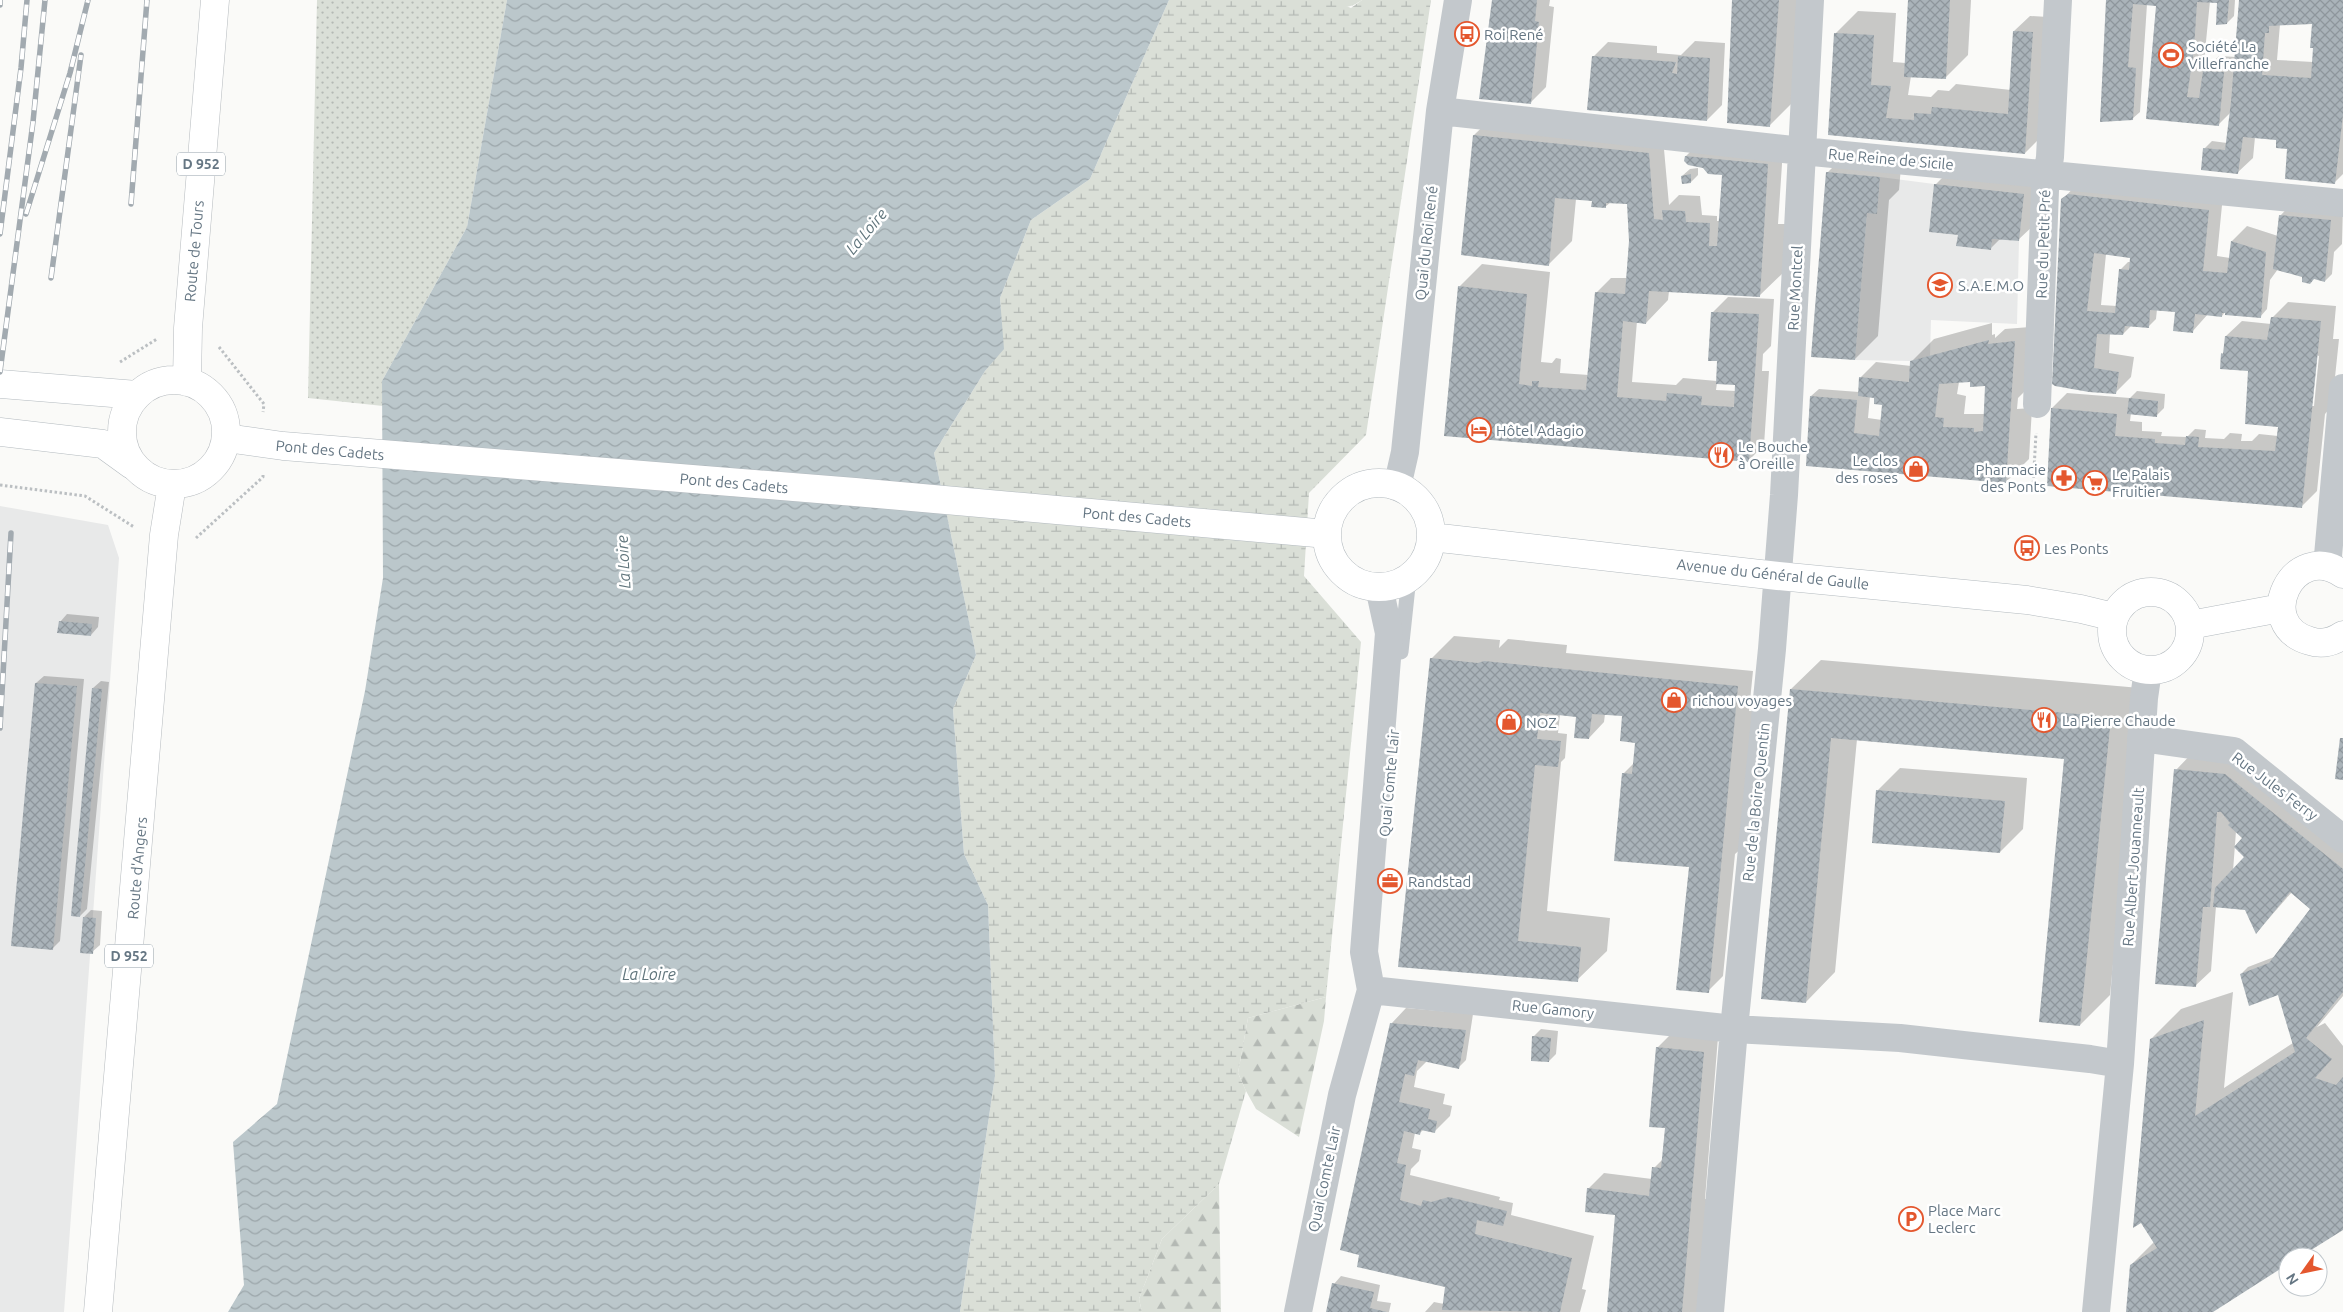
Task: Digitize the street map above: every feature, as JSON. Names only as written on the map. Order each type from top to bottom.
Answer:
[{"type":"main road","name":"Route de Tours","points":[[187,382],[187,339],[215,0]]},
{"type":"main road","points":[[0,432],[103,444],[144,475],[157,482],[172,485],[188,483],[202,477],[214,467],[222,453],[226,438],[226,424],[221,409],[201,387],[187,382],[174,380],[160,382],[148,387],[137,395],[128,407],[122,422],[125,451],[132,465]]},
{"type":"main road","points":[[0,384],[137,395]]},
{"type":"main road","name":"Pont des Cadets","points":[[226,438],[272,444],[1327,534]]},
{"type":"main road","points":[[1381,483],[1397,487],[1411,494],[1422,506],[1429,521],[1431,537],[1428,553],[1421,567],[1409,578],[1395,585],[1379,587],[1363,585],[1348,577],[1337,565],[1329,550],[1327,534],[1330,518],[1338,503],[1350,493],[1365,486],[1381,483]]},
{"type":"main road","name":"Route d'Angers","points":[[98,1312],[164,535],[172,485]]},
{"type":"main road","name":"Avenue du Général de Gaulle","points":[[1431,537],[1778,576],[2027,600],[2081,609],[2114,617]]},
{"type":"main road","points":[[2335,570],[2304,569],[2294,576],[2282,596],[2281,608],[2285,621],[2292,632],[2303,640],[2316,643],[2329,642],[2343,635]]},
{"type":"main road","points":[[2147,591],[2162,593],[2175,600],[2184,611],[2190,625],[2189,639],[2184,652],[2174,662],[2162,668],[2148,670],[2136,668],[2118,652],[2111,629],[2114,617],[2121,604],[2133,595],[2147,591]]},
{"type":"main road","points":[[2190,625],[2281,608]]},
{"type":"street","name":"Quai du Roi René","points":[[1397,487],[1405,452],[1440,111],[1458,0]]},
{"type":"street","name":"Rue Montcel","points":[[1778,576],[1810,0]]},
{"type":"street","name":"Rue du Petit Pré","points":[[2037,404],[2047,174],[2050,157],[2058,0]]},
{"type":"street","name":"Rue Reine de Sicile","points":[[1440,111],[1802,151],[2343,204]]},
{"type":"street","points":[[2335,570],[2343,388]]},
{"type":"street","name":"Rue de la Boire Quentin","points":[[1734,1029],[1778,576]]},
{"type":"street","name":"Quai Comte Lair","points":[[1298,1312],[1342,1095],[1371,990],[1364,952],[1389,633],[1379,587]]},
{"type":"street","name":"Rue Albert Jouanneault","points":[[2120,1064],[2141,738],[2148,670]]},
{"type":"street","name":"Rue Jules Ferry","points":[[2141,738],[2234,752],[2343,839]]},
{"type":"street","name":"Rue Gamory","points":[[1371,990],[1734,1029]]},
{"type":"street","points":[[1710,1312],[1734,1029],[1900,1038],[2120,1064],[2096,1312]]},
{"type":"lane","name":"Quai Comte Lair","points":[[1371,990],[1409,578]]},
{"type":"path","points":[[0,485],[85,496],[133,527],[164,535],[196,538],[263,477],[272,444],[264,404],[217,344],[187,339],[159,338],[116,363]]},
{"type":"path","points":[[2033,488],[2037,404]]},
{"type":"shaded area","name":"S.A.E.M.O","points":[[1880,177],[1934,184],[1929,232],[1958,235],[1957,246],[1991,250],[1992,239],[2019,241],[2017,324],[1931,320],[1930,356],[1910,361],[1855,360],[1867,213],[1877,213]]},
{"type":"shaded area","points":[[0,506],[108,525],[119,558],[64,1312],[0,1312]]},
{"type":"green space","points":[[317,0],[507,0],[467,227],[382,381],[383,406],[308,398]]},
{"type":"green space","points":[[1169,0],[1331,0],[1351,8],[1362,0],[1431,0],[1366,435],[1309,493],[1304,576],[1361,642],[1326,997],[1248,1018],[1238,1073],[1246,1091],[1219,1184],[1162,1239],[1139,1299],[1142,1312],[960,1312],[995,1076],[988,905],[964,854],[953,709],[976,655],[934,453],[985,371],[1003,349],[1000,298],[1031,220],[1090,179]]},
{"type":"green space","points":[[1331,0],[1362,0],[1354,5],[1343,7]]},
{"type":"green space","points":[[1326,997],[1324,1021],[1299,1137],[1256,1109],[1238,1073],[1248,1018]]},
{"type":"green space","points":[[1219,1184],[1221,1312],[1142,1312],[1139,1299],[1162,1239]]},
{"type":"water","name":"La Loire","points":[[507,0],[1169,0],[1090,179],[1031,220],[1000,298],[1004,349],[985,371],[934,453],[976,655],[953,709],[964,854],[988,905],[995,1076],[960,1312],[228,1312],[244,1285],[233,1142],[277,1104],[365,691],[383,578],[382,381],[467,227]]},
{"type":"building","points":[[1492,0],[1537,0],[1535,21],[1539,22],[1531,104],[1479,99]]},
{"type":"building","points":[[1732,0],[1779,0],[1770,127],[1727,123]]},
{"type":"building","points":[[1908,0],[1950,0],[1946,79],[1904,77]]},
{"type":"building","points":[[2106,0],[2229,0],[2227,24],[2216,25],[2217,3],[2197,2],[2194,49],[2187,97],[2199,98],[2203,71],[2224,72],[2219,126],[2146,119],[2156,6],[2133,4],[2128,67],[2136,68],[2133,120],[2100,122]]},
{"type":"building","points":[[2239,0],[2343,0],[2343,115],[2335,184],[2285,179],[2287,149],[2276,148],[2276,140],[2243,137],[2238,174],[2201,170],[2203,148],[2225,150],[2231,102]],"holes":[[[2312,24],[2310,48],[2313,48],[2311,78],[2262,75],[2265,33],[2269,33],[2269,26]]]},
{"type":"building","points":[[2013,31],[2033,32],[2025,154],[1828,135],[1834,33],[1874,35],[1871,85],[1891,86],[1886,118],[1914,120],[1914,113],[1931,114],[1932,107],[2008,114]]},
{"type":"building","points":[[1592,56],[1676,62],[1672,73],[1677,74],[1678,56],[1710,58],[1707,121],[1587,110]]},
{"type":"building","points":[[1473,135],[1649,153],[1654,219],[1663,220],[1662,210],[1685,211],[1686,222],[1710,223],[1709,246],[1717,246],[1722,175],[1708,174],[1703,168],[1688,165],[1684,161],[1685,156],[1768,164],[1760,297],[1649,291],[1646,324],[1623,321],[1617,397],[1666,401],[1667,393],[1702,396],[1701,405],[1734,407],[1735,385],[1716,384],[1717,361],[1708,361],[1711,312],[1759,314],[1749,462],[1444,436],[1458,286],[1527,294],[1519,384],[1532,386],[1532,381],[1539,381],[1538,387],[1586,390],[1595,292],[1625,294],[1629,241],[1627,204],[1606,203],[1606,208],[1591,207],[1592,201],[1555,198],[1549,266],[1461,255]]},
{"type":"building","points":[[1826,172],[1880,177],[1877,214],[1867,213],[1855,360],[1811,357]]},
{"type":"building","points":[[1691,174],[1691,183],[1682,184],[1681,176]]},
{"type":"building","points":[[1934,184],[2024,194],[2019,241],[1992,239],[1991,250],[1956,246],[1958,235],[1929,232]]},
{"type":"building","points":[[2068,194],[2209,210],[2203,271],[2227,273],[2231,241],[2266,252],[2261,318],[2225,315],[2225,313],[2222,313],[2222,317],[2195,314],[2193,333],[2173,331],[2175,312],[2150,310],[2149,328],[2125,326],[2123,335],[2097,334],[2094,368],[2119,372],[2116,394],[2089,392],[2055,386],[2052,384],[2061,199]],"holes":[[[2094,253],[2130,258],[2129,270],[2119,269],[2115,313],[2087,311]]]},
{"type":"building","points":[[2279,215],[2331,220],[2325,282],[2314,279],[2310,284],[2302,282],[2302,277],[2273,269]]},
{"type":"building","points":[[2271,317],[2321,321],[2302,508],[2047,486],[2051,408],[2117,414],[2115,436],[2155,439],[2155,443],[2185,445],[2186,436],[2199,437],[2198,447],[2275,451],[2278,427],[2245,424],[2248,371],[2220,369],[2225,336],[2267,340]]},
{"type":"building","points":[[1989,340],[1988,344],[2015,341],[2006,483],[1806,466],[1810,396],[1857,400],[1854,433],[1879,436],[1882,405],[1874,404],[1874,398],[1858,396],[1859,377],[1909,382],[1910,361]],"holes":[[[1970,382],[1970,387],[1985,386],[1983,431],[1974,432],[1974,428],[1943,427],[1944,418],[1935,417],[1939,384]]]},
{"type":"building","points":[[2129,398],[2158,401],[2157,417],[2127,414]]},
{"type":"building","points":[[59,621],[92,624],[91,636],[57,633]]},
{"type":"building","points":[[1430,658],[1478,663],[1484,661],[1738,686],[1709,993],[1676,990],[1689,867],[1614,861],[1622,773],[1632,774],[1635,743],[1620,741],[1622,716],[1592,714],[1589,739],[1574,738],[1576,717],[1540,713],[1537,739],[1561,741],[1558,767],[1535,765],[1518,941],[1581,947],[1578,982],[1398,967]]},
{"type":"building","points":[[35,683],[77,686],[53,950],[11,946]]},
{"type":"building","points":[[92,688],[102,689],[80,917],[71,916]]},
{"type":"building","points":[[1790,689],[2111,717],[2080,1026],[2039,1022],[2064,759],[1831,738],[1806,1003],[1761,999]]},
{"type":"building","points":[[2340,738],[2343,738],[2343,780],[2335,779]]},
{"type":"building","points":[[2174,769],[2225,774],[2343,869],[2343,992],[2306,1038],[2332,1059],[2315,1078],[2336,1085],[2343,1077],[2343,1230],[2316,1247],[2278,1247],[2278,1270],[2213,1312],[2126,1312],[2130,1265],[2157,1248],[2141,1223],[2133,1228],[2150,1039],[2204,1020],[2195,1116],[2295,1052],[2278,995],[2249,1006],[2240,974],[2269,963],[2310,909],[2290,892],[2256,934],[2245,910],[2213,907],[2215,888],[2244,857],[2234,847],[2242,838],[2228,825],[2230,823],[2221,812],[2217,812],[2210,907],[2203,907],[2196,987],[2155,984]]},
{"type":"building","points":[[1876,790],[2005,801],[2000,853],[1872,843]]},
{"type":"building","points":[[83,917],[96,918],[93,954],[80,953]]},
{"type":"building","points":[[1390,1023],[1466,1030],[1459,1069],[1418,1060],[1414,1076],[1405,1074],[1399,1102],[1430,1109],[1428,1119],[1437,1121],[1435,1133],[1421,1130],[1420,1135],[1404,1131],[1397,1163],[1406,1165],[1400,1200],[1421,1206],[1423,1200],[1431,1202],[1449,1197],[1507,1211],[1503,1226],[1477,1220],[1475,1234],[1572,1258],[1560,1312],[1442,1310],[1445,1287],[1357,1267],[1359,1255],[1340,1250]]},
{"type":"building","points":[[1532,1036],[1551,1038],[1549,1062],[1531,1061]]},
{"type":"building","points":[[1656,1047],[1704,1052],[1682,1312],[1607,1312],[1615,1215],[1585,1212],[1587,1188],[1649,1196],[1652,1167],[1661,1168],[1665,1128],[1649,1127]]},
{"type":"building","points":[[1332,1283],[1374,1292],[1370,1308],[1387,1312],[1326,1312]]},
{"type":"railway","points":[[0,0],[0,5]]},
{"type":"railway","points":[[0,234],[21,68],[27,0]]},
{"type":"railway","points":[[0,372],[33,122],[45,0]]},
{"type":"railway","points":[[26,214],[70,73],[88,0]]},
{"type":"railway","points":[[131,204],[147,0]]},
{"type":"railway","points":[[51,278],[81,55]]},
{"type":"railway","points":[[0,728],[11,533]]},
{"type":"place","name":"Roi René","points":[[1467,34]]},
{"type":"place","name":"Société La Villefranche","points":[[2171,55]]},
{"type":"place","name":"S.A.E.M.O","points":[[1940,285]]},
{"type":"place","name":"Hôtel Adagio","points":[[1479,430]]},
{"type":"place","name":"Le Bouche à Oreille","points":[[1721,455]]},
{"type":"place","name":"Le clos des roses","points":[[1916,469]]},
{"type":"place","name":"Pharmacie des Ponts","points":[[2064,478]]},
{"type":"place","name":"Le Palais Fruitier","points":[[2095,483]]},
{"type":"place","name":"Les Ponts","points":[[2027,548]]},
{"type":"place","name":"richou voyages","points":[[1674,700]]},
{"type":"place","name":"La Pierre Chaude","points":[[2044,720]]},
{"type":"place","name":"NOZ","points":[[1509,722]]},
{"type":"place","name":"Randstad","points":[[1390,881]]},
{"type":"place","name":"Place Marc Leclerc","points":[[1911,1219]]}]
